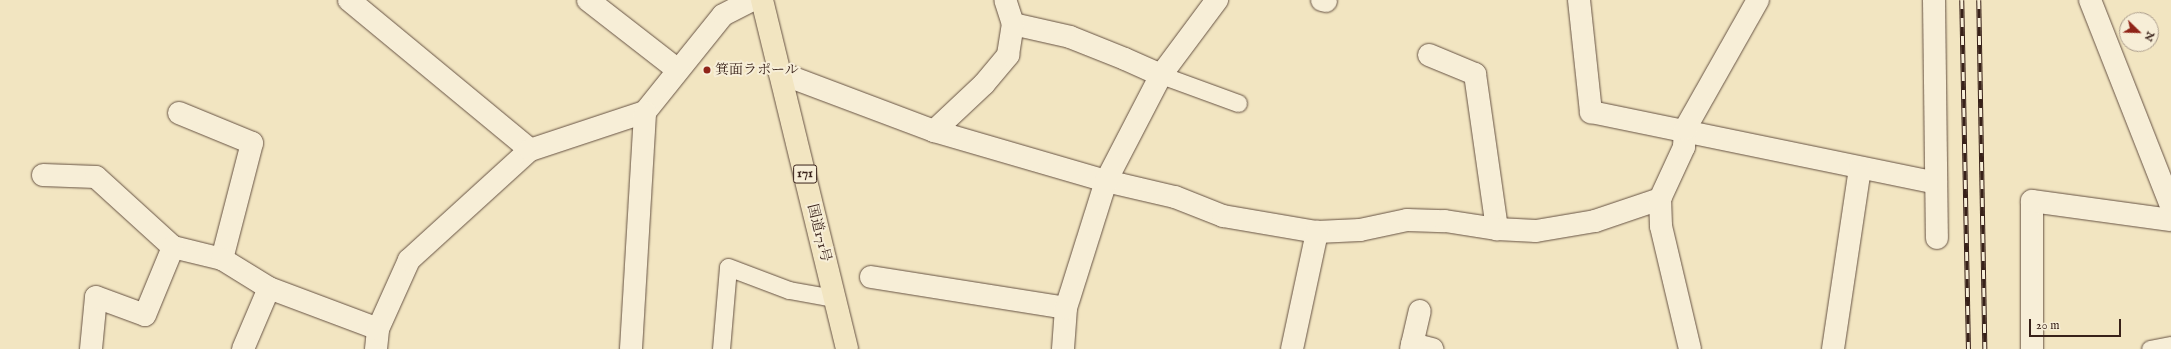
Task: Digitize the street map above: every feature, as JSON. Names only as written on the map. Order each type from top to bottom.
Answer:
[{"type":"highway","name":"国道171号","points":[[762,0],[847,349]]},
{"type":"street","points":[[349,0],[530,150]]},
{"type":"street","points":[[588,0],[678,70]]},
{"type":"street","points":[[43,175],[96,177],[173,247],[222,259],[269,288],[377,339],[409,260],[530,150],[645,112],[723,15],[753,0]]},
{"type":"street","points":[[934,131],[984,84],[1008,55],[1013,24],[1005,0]]},
{"type":"street","points":[[1063,349],[1066,308],[1106,181],[1161,75],[1217,0]]},
{"type":"street","points":[[1579,0],[1591,112],[1685,130],[1936,183]]},
{"type":"street","points":[[1690,349],[1661,226],[1660,199],[1684,147],[1685,130],[1758,0]]},
{"type":"street","points":[[1934,0],[1937,238]]},
{"type":"street","points":[[2090,0],[2171,206]]},
{"type":"street","points":[[1013,24],[1070,37],[1161,75]]},
{"type":"street","points":[[1429,55],[1475,74],[1497,229]]},
{"type":"street","points":[[780,73],[934,131],[1106,181],[1175,197],[1223,216],[1317,232],[1360,230],[1407,220],[1445,221],[1497,229],[1536,231],[1595,221],[1660,199]]},
{"type":"street","points":[[631,349],[645,112]]},
{"type":"street","points":[[179,113],[252,142],[222,259]]},
{"type":"street","points":[[1833,349],[1860,168]]},
{"type":"street","points":[[2032,349],[2032,201],[2171,220]]},
{"type":"street","points":[[1292,349],[1317,232]]},
{"type":"street","points":[[91,349],[96,297],[145,315],[173,247]]},
{"type":"street","points":[[871,277],[1066,308]]},
{"type":"street","points":[[243,349],[269,288]]},
{"type":"street","points":[[1418,347],[1420,311]]},
{"type":"lane","points":[[1161,75],[1238,103]]},
{"type":"lane","points":[[721,349],[728,267],[789,290],[834,298]]},
{"type":"lane","points":[[2150,349],[2171,345]]},
{"type":"railway","points":[[1962,0],[1969,349]]},
{"type":"railway","points":[[1979,0],[1985,349]]},
{"type":"place","name":"箕面ラポール","points":[[707,70]]}]
